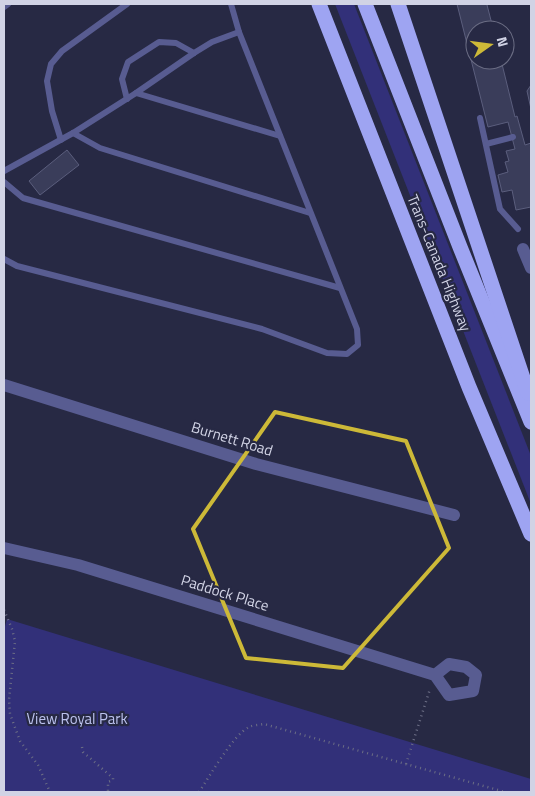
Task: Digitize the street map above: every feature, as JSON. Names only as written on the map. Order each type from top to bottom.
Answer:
[{"type":"highway","name":"Trans-Canada Highway","points":[[319,4],[459,361],[531,534]]},
{"type":"highway","name":"Trans-Canada Highway","points":[[365,4],[531,422]]},
{"type":"highway","points":[[398,4],[531,404]]},
{"type":"street","points":[[522,249],[531,268]]},
{"type":"street","name":"Burnett Road","points":[[4,385],[256,464],[454,515]]},
{"type":"street","name":"Paddock Place","points":[[4,548],[78,565],[435,675]]},
{"type":"lane","points":[[4,7],[8,4]]},
{"type":"lane","points":[[61,140],[52,111],[47,81],[50,64],[62,51],[127,4]]},
{"type":"lane","points":[[4,259],[17,266],[262,329],[327,354],[347,354],[358,345],[357,329],[239,32],[231,4]]},
{"type":"lane","points":[[4,170],[73,133],[212,42],[239,32]]},
{"type":"lane","points":[[127,99],[122,78],[128,62],[159,42],[176,43],[194,53]]},
{"type":"lane","points":[[136,93],[280,136]]},
{"type":"lane","points":[[480,118],[500,209],[518,229]]},
{"type":"lane","points":[[73,133],[100,148],[310,213]]},
{"type":"lane","points":[[486,144],[512,138]]},
{"type":"lane","points":[[4,182],[23,198],[340,288]]},
{"type":"path","points":[[4,610],[15,641],[10,714],[20,741],[38,765],[50,792]]},
{"type":"path","points":[[406,764],[435,675]]},
{"type":"path","points":[[199,792],[228,748],[244,731],[256,725],[273,726],[505,792]]},
{"type":"path","points":[[82,747],[84,752],[113,778],[113,780],[108,782],[108,792]]},
{"type":"highlighted area","points":[[275,412],[406,441],[449,548],[343,668],[246,658],[193,529]]},
{"type":"green space","points":[[335,4],[354,4],[531,456],[531,504]]},
{"type":"green space","name":"View Royal Park","points":[[7,619],[531,779],[531,792],[5,792],[4,630]]},
{"type":"building","points":[[457,4],[489,4],[487,5],[491,20],[465,20],[465,36]]},
{"type":"building","points":[[474,70],[503,70],[515,117],[517,116],[525,145],[531,143],[531,207],[516,210],[512,190],[502,192],[498,175],[508,172],[505,162],[509,161],[506,151],[515,149],[508,122],[488,127]]},
{"type":"building","points":[[531,85],[531,109],[527,91]]},
{"type":"building","points":[[67,150],[79,165],[40,195],[29,181]]}]
